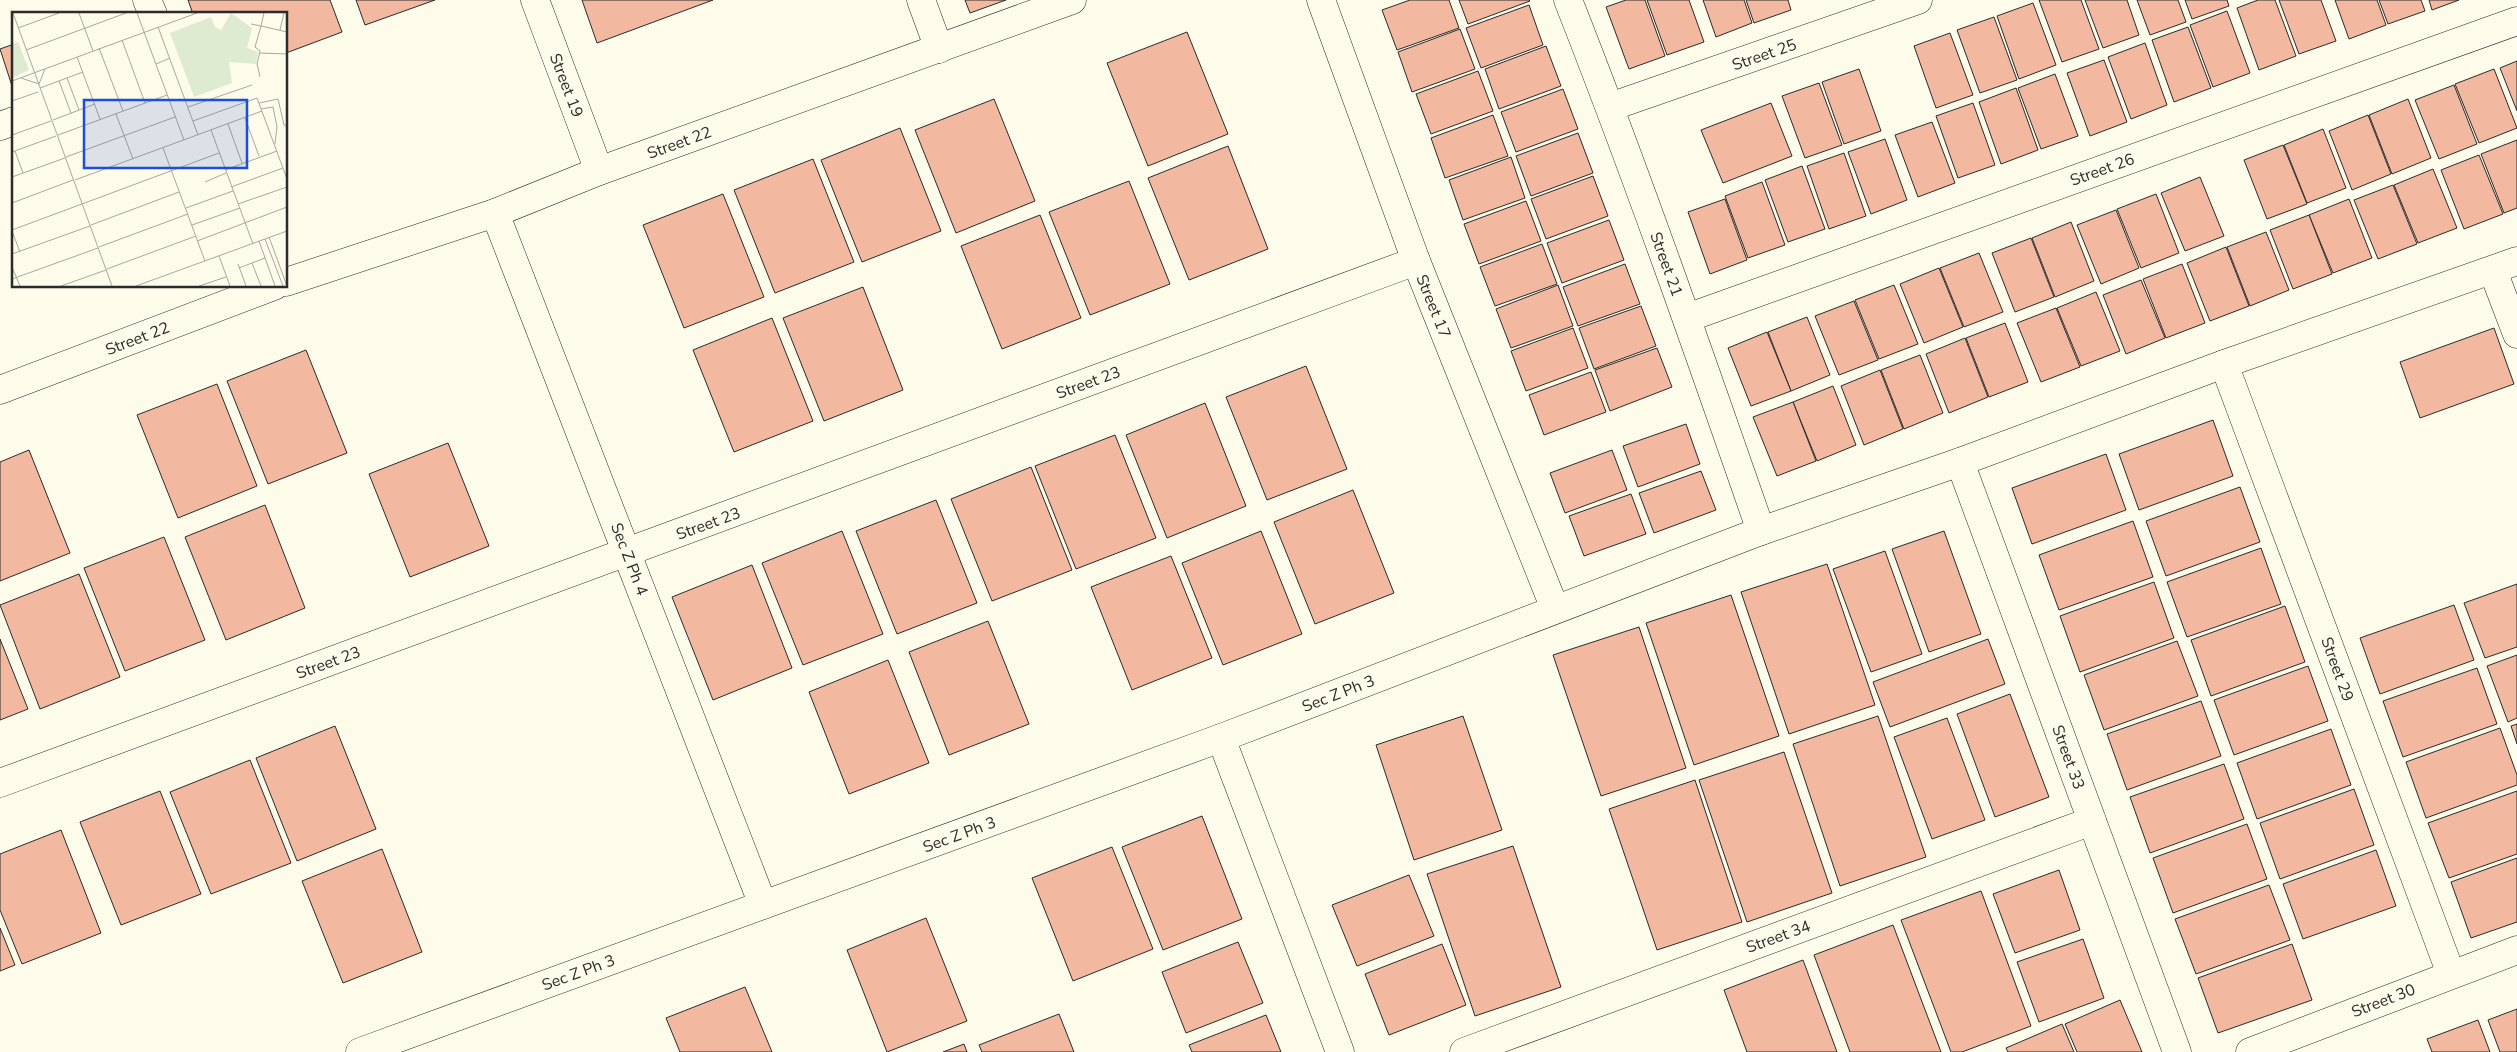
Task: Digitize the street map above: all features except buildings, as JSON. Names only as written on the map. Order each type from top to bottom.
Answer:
[{"type":"street","name":"Street 19","points":[[535,0],[599,171]]},
{"type":"street","points":[[921,0],[939,49]]},
{"type":"street","name":"Street 22","points":[[288,281],[495,213],[599,171],[1072,0]]},
{"type":"street","name":"Street 17","points":[[1322,0],[1416,261],[1554,609]]},
{"type":"street","name":"Street 21","points":[[1568,0],[1610,107],[1687,318],[1761,531]]},
{"type":"street","name":"Street 25","points":[[1610,107],[1918,0]]},
{"type":"street","name":"Street 26","points":[[1687,318],[2517,21]]},
{"type":"street","points":[[0,126],[12,122]]},
{"type":"street","name":"Sec Z Ph 4","points":[[495,213],[763,905]]},
{"type":"street","name":"Street 23","points":[[0,783],[1416,261]]},
{"type":"street","points":[[2505,266],[2517,334]]},
{"type":"street","name":"Sec Z Ph 3","points":[[360,1052],[1221,738],[1761,531],[1960,462],[2224,364],[2505,266]]},
{"type":"street","name":"Street 22","points":[[0,390],[260,288]]},
{"type":"street","name":"Street 29","points":[[2224,364],[2452,974]]},
{"type":"street","name":"Street 33","points":[[1960,462],[2177,1052]]},
{"type":"street","points":[[1221,738],[1340,1052]]},
{"type":"street","name":"Street 34","points":[[1464,1052],[2092,821]]},
{"type":"street","name":"Street 30","points":[[2250,1052],[2517,950]]}]
